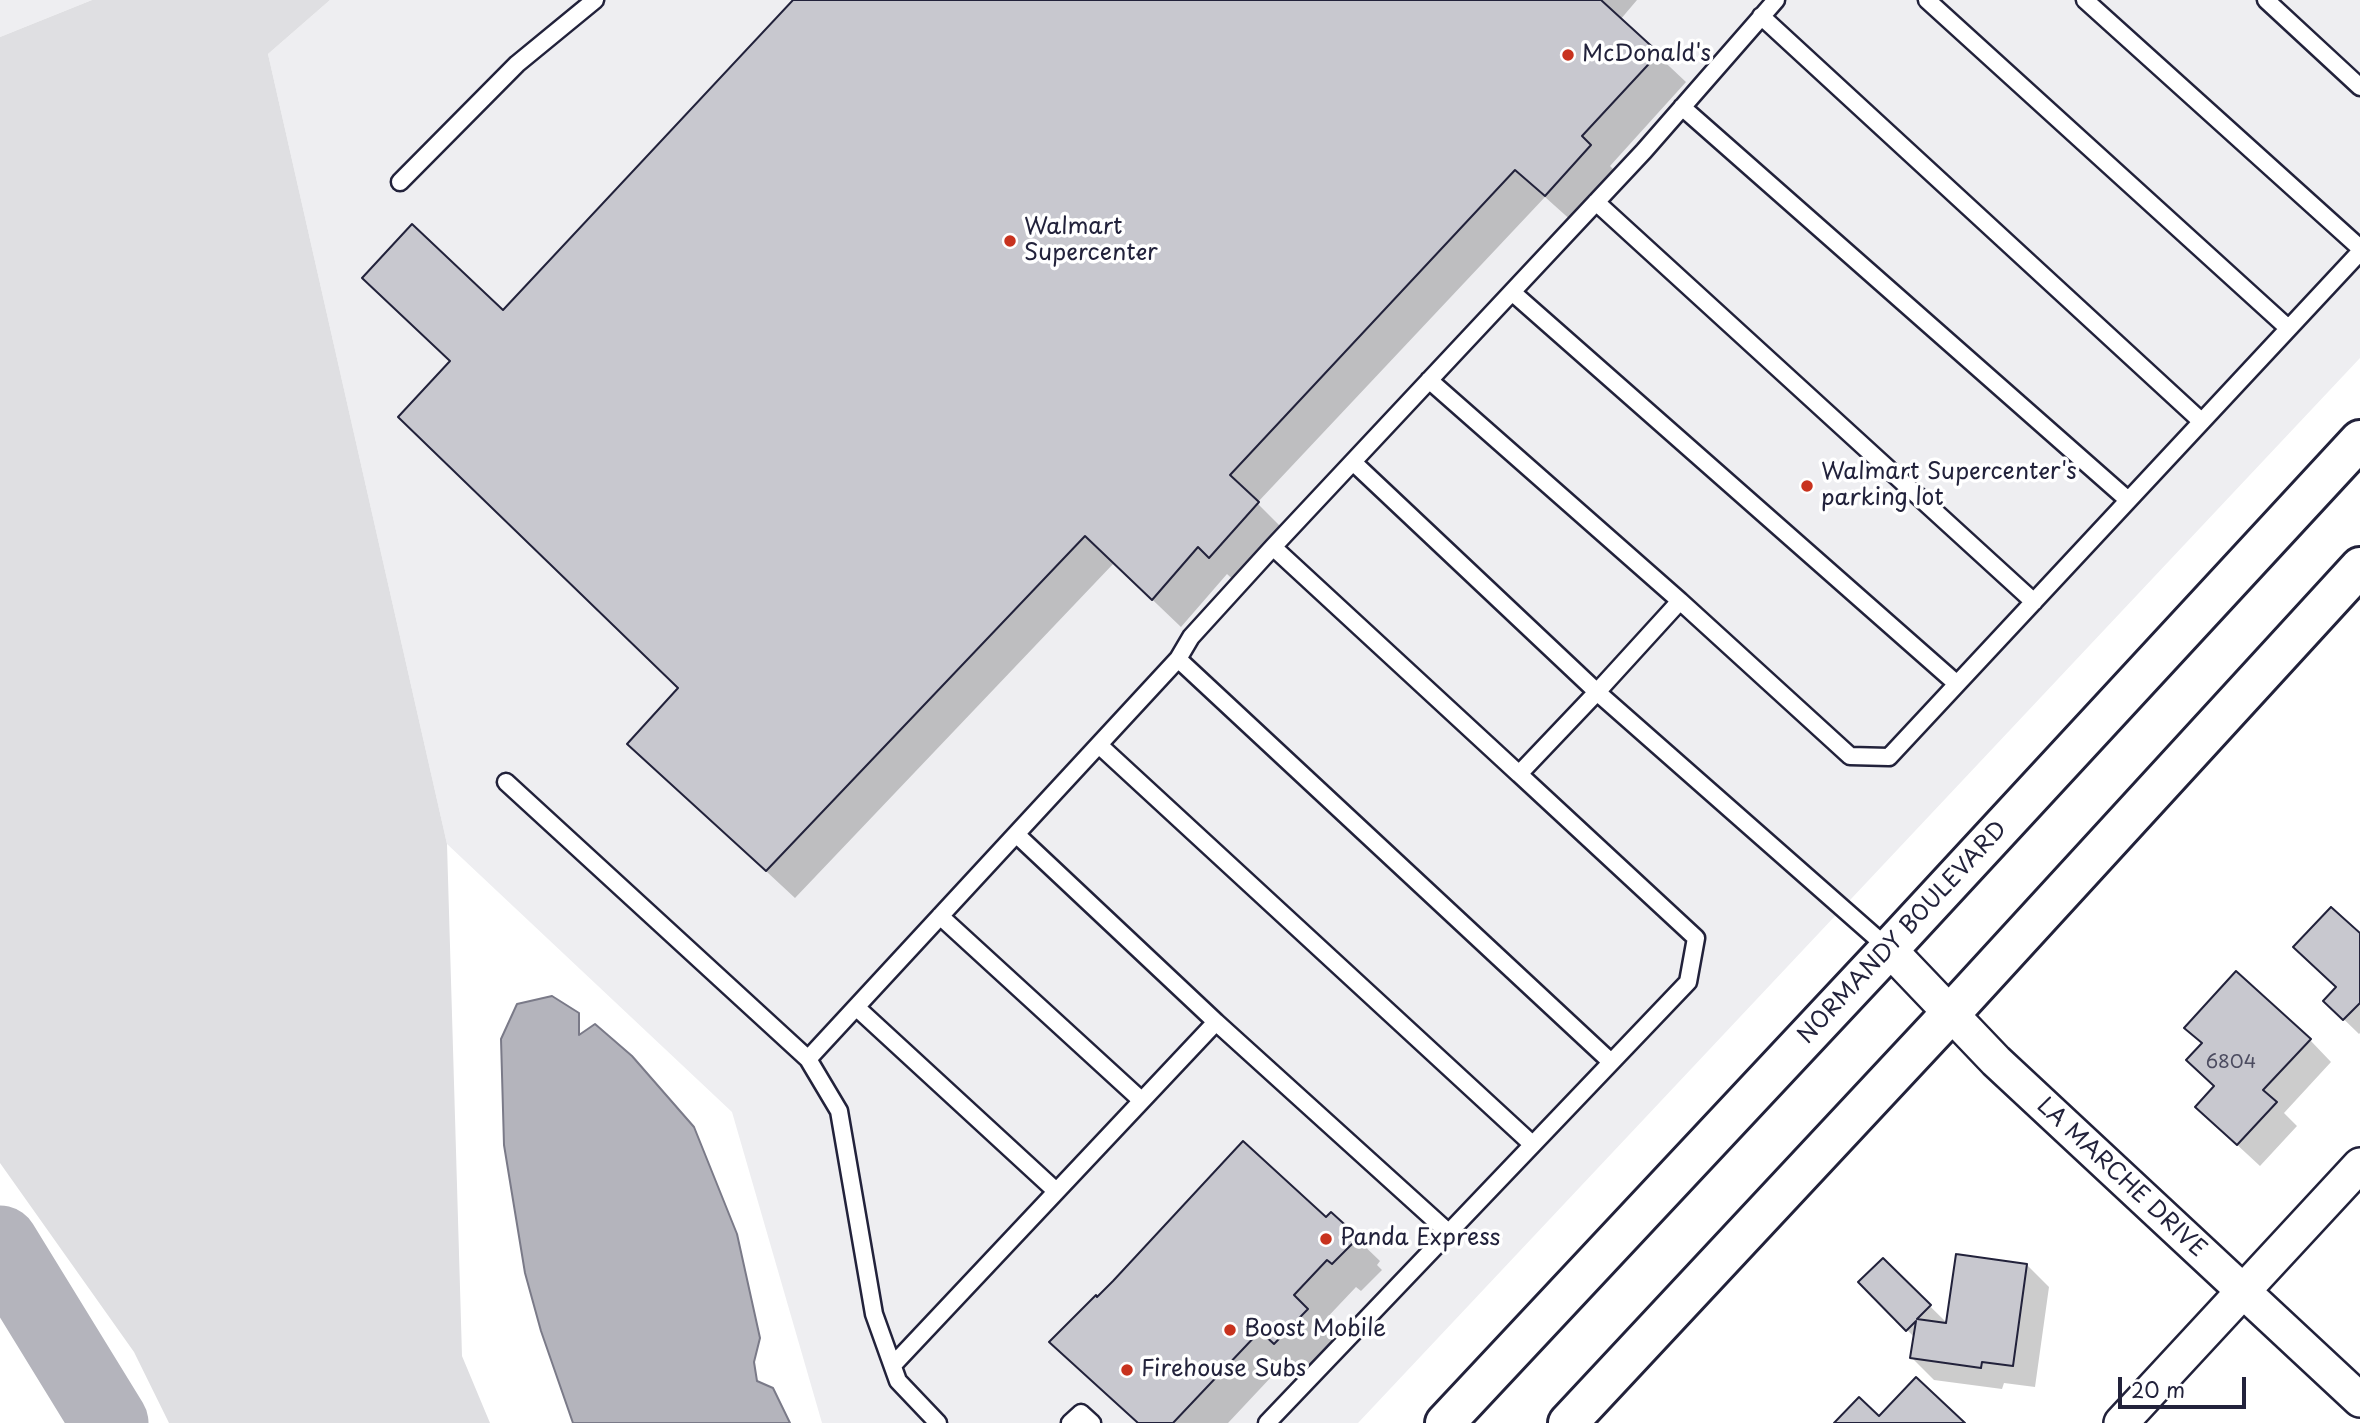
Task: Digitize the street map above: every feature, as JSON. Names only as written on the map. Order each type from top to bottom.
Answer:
[{"type":"main road","name":"NORMANDY BOULEVARD","points":[[1445,1423],[2360,440]]},
{"type":"main road","points":[[1568,1423],[1951,1013],[2360,567]]},
{"type":"street","name":"LA MARCHE DRIVE","points":[[1889,949],[1996,1061],[2360,1400]]},
{"type":"street","points":[[2121,1423],[2360,1165]]},
{"type":"lane","points":[[400,182],[517,64],[595,0]]},
{"type":"lane","points":[[808,1059],[1178,659],[1191,637],[1273,547],[1596,202],[1776,0]]},
{"type":"lane","points":[[1927,0],[2288,328]]},
{"type":"lane","points":[[1429,380],[1680,601],[1850,756],[1889,757],[2360,250],[2085,0]]},
{"type":"lane","points":[[2266,0],[2360,87]]},
{"type":"lane","points":[[1761,16],[2202,421]]},
{"type":"lane","points":[[1682,107],[2128,500]]},
{"type":"lane","points":[[1596,202],[2034,602]]},
{"type":"lane","points":[[1512,292],[1957,684]]},
{"type":"lane","points":[[1353,462],[1597,692],[1889,949]]},
{"type":"lane","points":[[1267,1423],[1688,982],[1696,938],[1273,547]]},
{"type":"lane","points":[[1519,774],[1680,601]]},
{"type":"lane","points":[[1178,659],[1611,1062]]},
{"type":"lane","points":[[1099,745],[1532,1144]]},
{"type":"lane","points":[[506,782],[808,1059],[839,1111],[874,1314],[898,1381],[938,1423]]},
{"type":"lane","points":[[1016,834],[1216,1022],[1448,1232]]},
{"type":"lane","points":[[940,916],[1141,1100]]},
{"type":"lane","points":[[856,1007],[1056,1191]]},
{"type":"lane","points":[[892,1364],[1216,1022]]},
{"type":"lane","points":[[1070,1423],[1081,1413],[1092,1423]]},
{"type":"shaded area","points":[[0,0],[92,0],[0,37]]},
{"type":"shaded area","points":[[92,0],[330,0],[268,54],[447,844],[462,1356],[490,1423],[169,1423],[134,1352],[0,1163],[0,37]]},
{"type":"shaded area","points":[[330,0],[2360,0],[2360,358],[1358,1423],[822,1423],[732,1112],[447,844],[268,54]]},
{"type":"shaded area","points":[[552,996],[579,1013],[579,1035],[595,1024],[632,1056],[694,1127],[737,1234],[760,1338],[754,1362],[757,1381],[773,1388],[790,1423],[573,1423],[541,1331],[525,1273],[504,1145],[501,1039],[517,1004]]},
{"type":"building","points":[[793,0],[1601,0],[1659,53],[1582,136],[1591,145],[1545,196],[1515,170],[1230,475],[1259,502],[1209,558],[1198,547],[1152,600],[1085,536],[766,871],[627,744],[678,688],[398,417],[450,361],[362,278],[412,224],[503,310]]},
{"type":"building","points":[[2331,907],[2360,933],[2360,1003],[2343,1020],[2323,1001],[2336,987],[2293,947]]},
{"type":"building","points":[[2236,971],[2311,1039],[2263,1090],[2277,1102],[2237,1145],[2195,1107],[2214,1086],[2186,1060],[2202,1043],[2184,1028]]},
{"type":"building","points":[[1243,1141],[1326,1217],[1331,1212],[1353,1232],[1350,1236],[1355,1241],[1332,1264],[1327,1260],[1294,1295],[1308,1309],[1274,1344],[1260,1331],[1173,1423],[1138,1423],[1049,1342],[1113,1281]]},
{"type":"building","points":[[1956,1254],[2027,1264],[2013,1366],[1982,1362],[1981,1368],[1910,1358],[1916,1321],[1906,1331],[1858,1282],[1883,1258],[1931,1305],[1917,1319],[1946,1323]]},
{"type":"building","points":[[1916,1377],[1965,1423],[1834,1423],[1859,1397],[1879,1416]]},
{"type":"waterway","points":[[0,1244],[110,1423]]},
{"type":"place","name":"McDonald's","points":[[1568,55]]},
{"type":"place","name":"Walmart Supercenter","points":[[1010,241]]},
{"type":"place","name":"Walmart Supercenter's parking lot","points":[[1807,486]]},
{"type":"place","name":"Panda Express","points":[[1326,1239]]},
{"type":"place","name":"Boost Mobile","points":[[1230,1330]]},
{"type":"place","name":"Firehouse Subs","points":[[1127,1370]]}]
